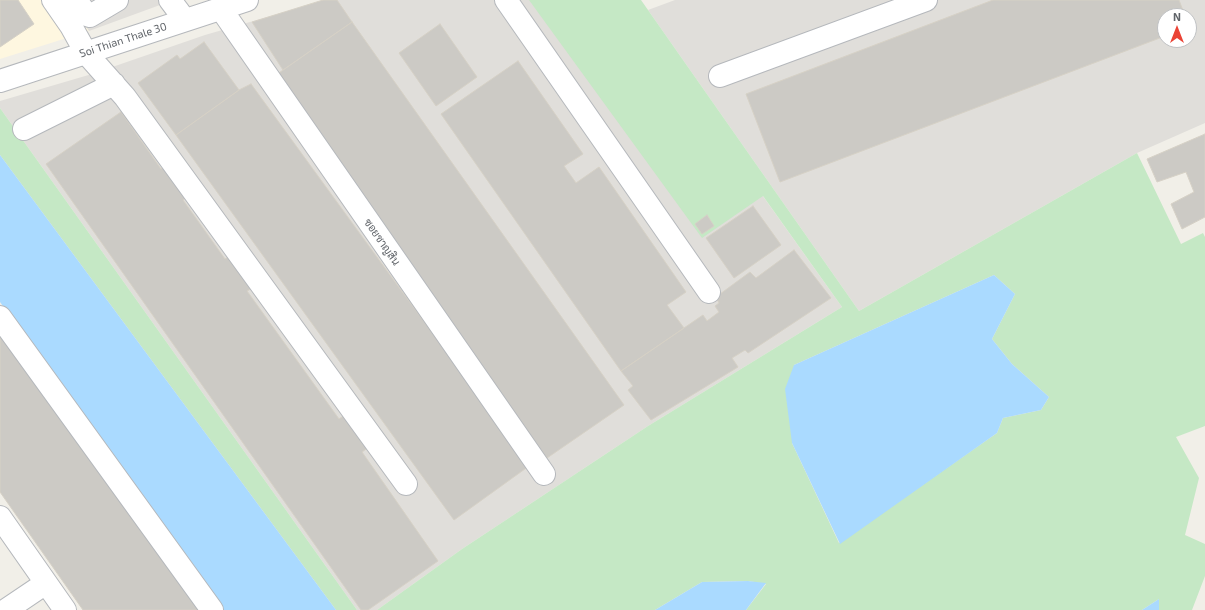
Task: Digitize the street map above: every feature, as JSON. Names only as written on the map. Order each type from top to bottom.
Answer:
[{"type":"street","points":[[53,0],[71,26],[86,52],[114,84],[406,484]]},
{"type":"street","points":[[76,0],[86,15],[90,16],[117,0]]},
{"type":"street","points":[[170,0],[185,20]]},
{"type":"street","name":"Soi Thian Thale 30","points":[[0,81],[247,0]]},
{"type":"street","points":[[506,0],[709,292]]},
{"type":"street","points":[[720,76],[926,0]]},
{"type":"street","name":"ซอยชาญสิน","points":[[221,9],[544,474]]},
{"type":"street","points":[[24,129],[114,84]]},
{"type":"street","points":[[0,317],[212,610]]},
{"type":"street","points":[[0,517],[65,610]]},
{"type":"street","points":[[6,610],[46,583]]},
{"type":"shaded area","points":[[0,0],[68,0],[89,31],[0,59]]},
{"type":"shaded area","points":[[68,0],[182,0],[160,5],[89,31]]},
{"type":"shaded area","points":[[326,0],[623,0],[842,307],[648,426],[462,549],[377,610],[357,610],[0,108],[0,101],[92,74],[205,35]]},
{"type":"shaded area","points":[[675,0],[1205,0],[1205,123],[1137,153],[859,311],[648,10]]},
{"type":"green space","points":[[529,0],[641,0],[859,311],[1137,153],[1181,244],[1203,233],[1205,237],[1205,426],[1176,437],[1199,478],[1185,535],[1205,544],[1205,576],[1192,610],[1159,610],[1159,599],[1142,610],[746,610],[766,584],[748,581],[702,582],[655,610],[377,610],[462,549],[648,426],[842,307],[763,196],[702,238]],"holes":[[[994,275],[1015,294],[992,339],[1012,364],[1049,397],[1041,410],[1003,418],[997,433],[839,543],[792,443],[794,365]]]},
{"type":"green space","points":[[0,108],[357,610],[336,610],[0,155]]},
{"type":"water","points":[[0,155],[336,610],[220,610],[0,302]]},
{"type":"water","points":[[994,275],[1015,294],[992,339],[1012,364],[1049,397],[1041,410],[1003,418],[997,433],[840,544],[792,443],[785,389],[794,365]]},
{"type":"water","points":[[748,581],[766,583],[746,610],[655,610],[702,582]]},
{"type":"water","points":[[1159,599],[1159,610],[1142,610]]},
{"type":"building","points":[[0,0],[18,0],[34,24],[0,47]]},
{"type":"building","points":[[323,0],[337,0],[352,22],[283,70],[252,22]]},
{"type":"building","points":[[993,0],[1179,0],[1182,8],[1157,8],[1157,39],[780,182],[746,94]]},
{"type":"building","points":[[352,22],[624,405],[547,458],[276,75]]},
{"type":"building","points":[[440,24],[477,77],[436,106],[399,53]]},
{"type":"building","points":[[204,42],[239,90],[176,135],[138,83],[177,55],[180,59]]},
{"type":"building","points":[[518,61],[583,154],[564,166],[576,183],[599,167],[686,292],[667,305],[684,328],[621,371],[441,114]]},
{"type":"building","points":[[251,84],[529,466],[454,520],[176,135],[239,90]]},
{"type":"building","points":[[121,112],[161,169],[167,165],[189,195],[183,200],[225,259],[231,255],[254,287],[247,291],[339,419],[346,414],[369,447],[362,452],[438,561],[368,610],[361,610],[46,164]]},
{"type":"building","points":[[1205,134],[1205,217],[1182,229],[1171,204],[1194,192],[1186,172],[1157,182],[1147,159]]},
{"type":"building","points":[[753,206],[781,245],[734,278],[706,238]]},
{"type":"building","points":[[707,215],[714,226],[702,234],[695,224]]},
{"type":"building","points":[[794,250],[831,298],[748,353],[745,350],[732,358],[738,367],[651,420],[628,390],[633,386],[621,371],[703,315],[707,321],[719,312],[715,306],[719,303],[716,297],[750,272],[756,278]]},
{"type":"building","points":[[0,319],[204,610],[83,610],[0,492]]}]
